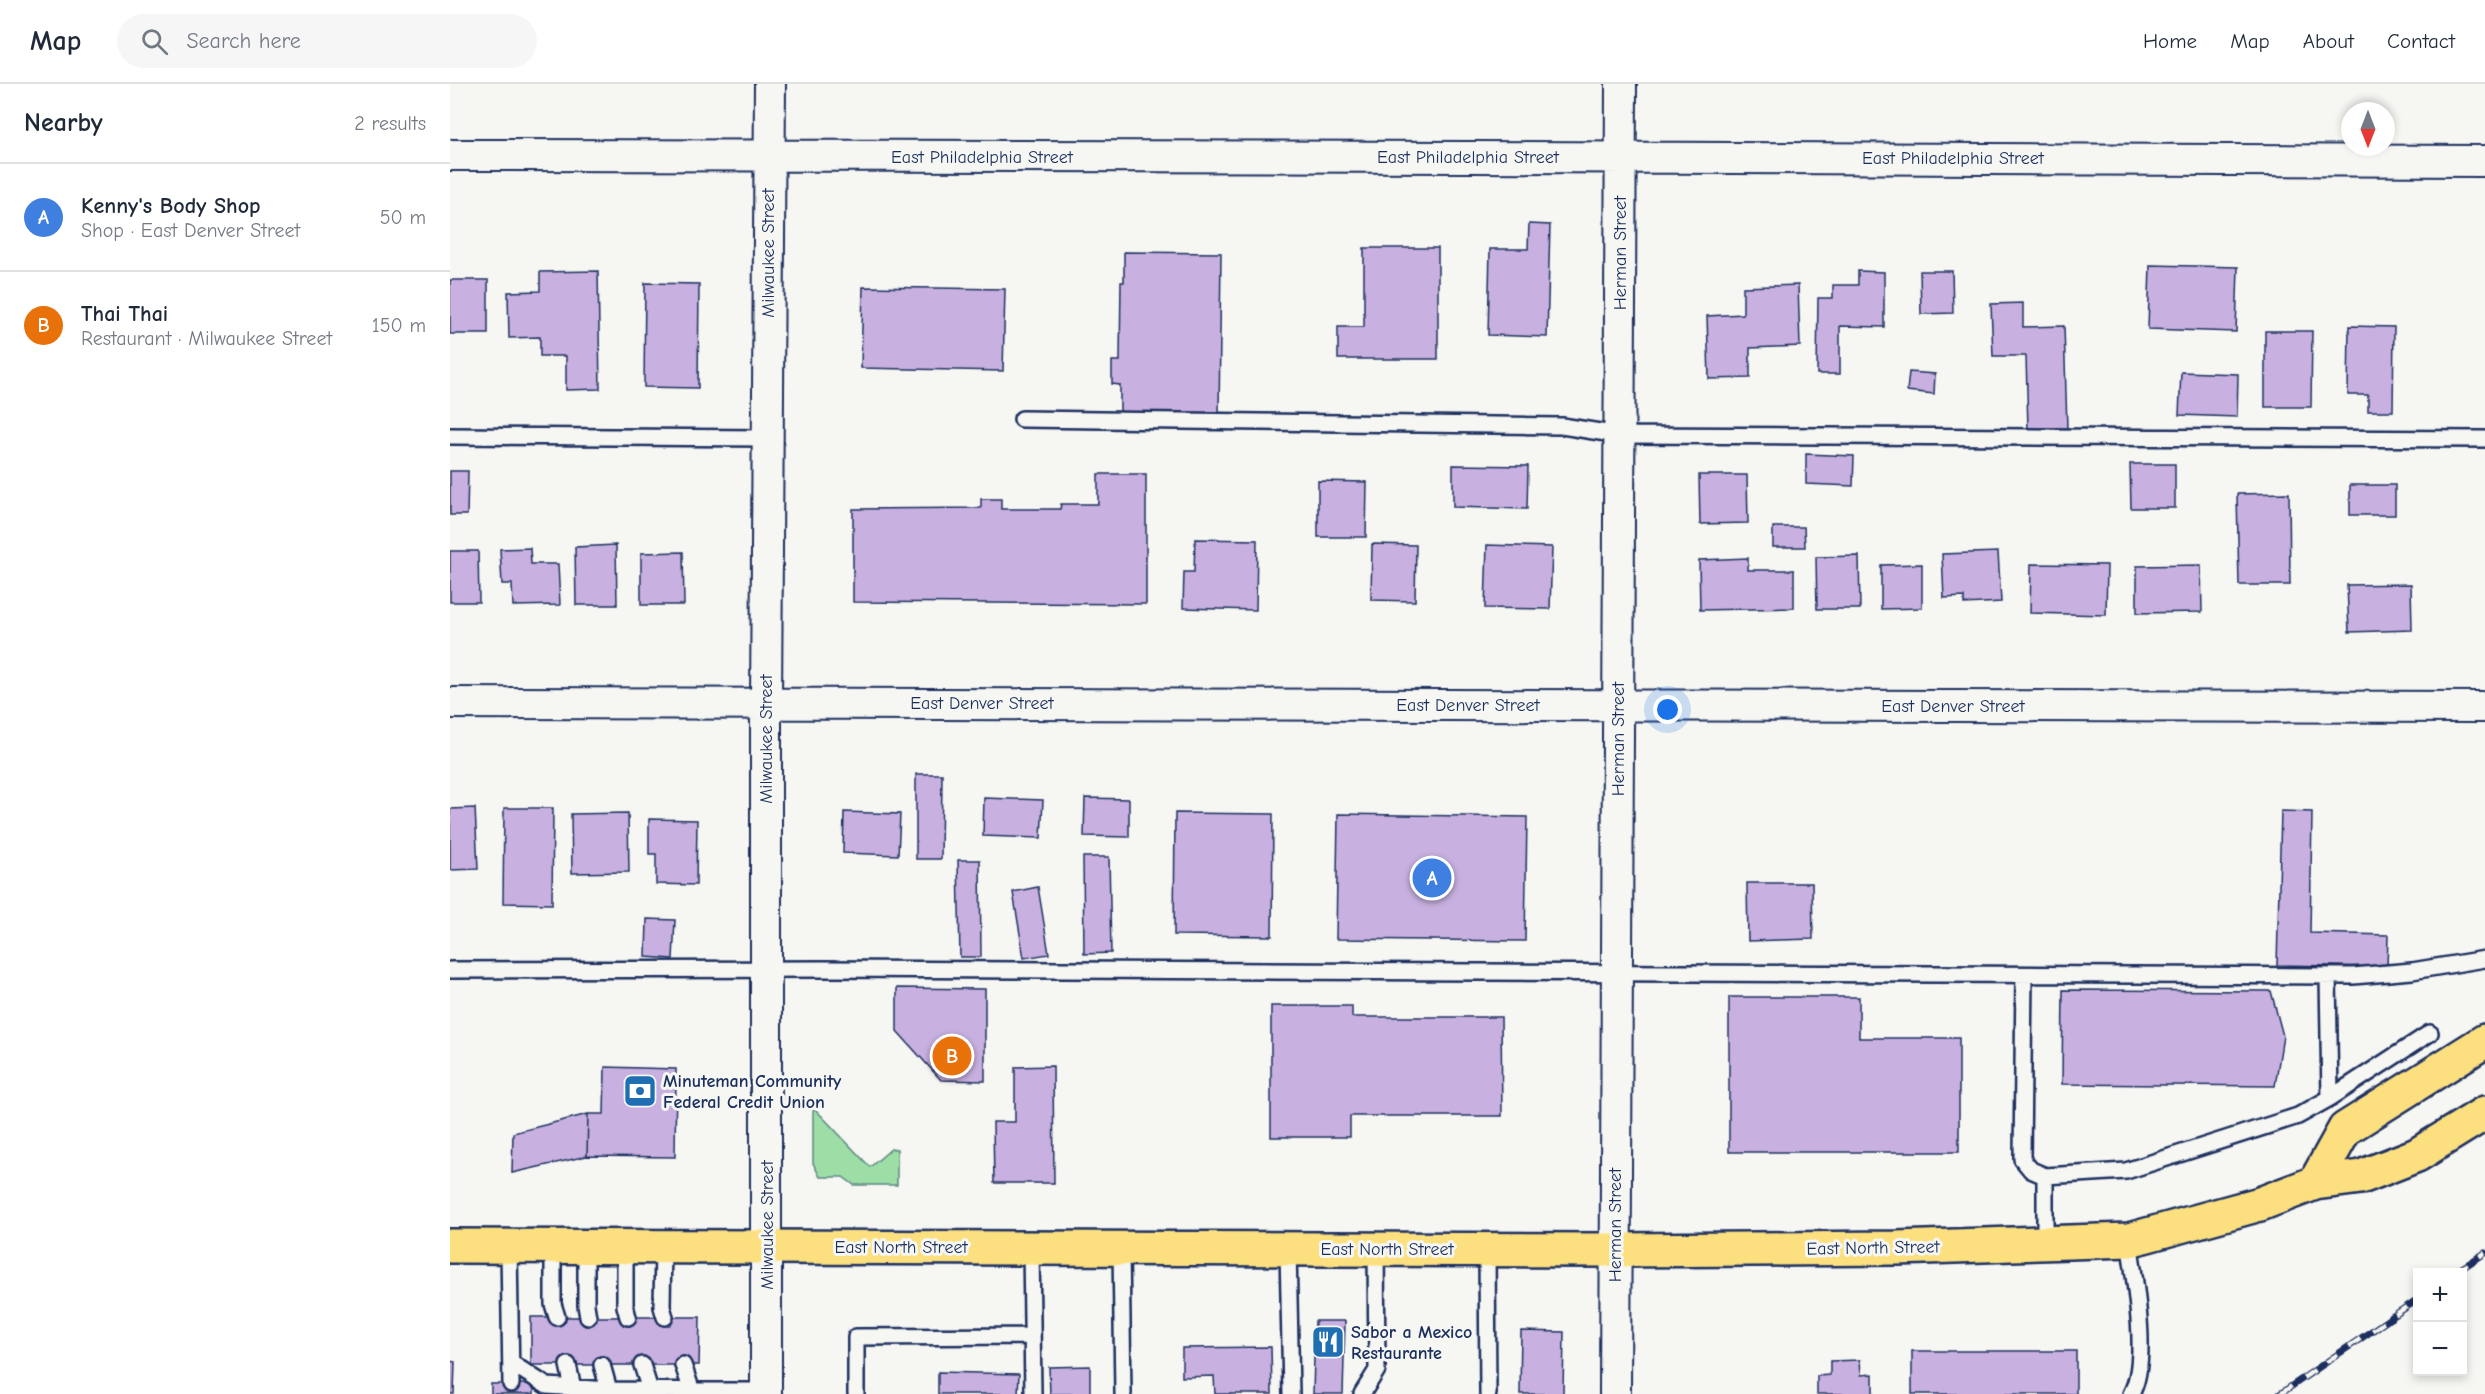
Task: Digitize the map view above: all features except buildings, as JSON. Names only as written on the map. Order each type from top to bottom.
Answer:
[{"type":"main road","points":[[2315,1183],[2345,1129],[2485,1041]]},
{"type":"main road","points":[[2361,1177],[2485,1090]]},
{"type":"main road","name":"East North Street","points":[[450,1246],[1615,1250],[2045,1244],[2129,1240],[2260,1204],[2315,1183],[2361,1177],[2417,1155],[2485,1113]]},
{"type":"street","name":"Milwaukee Street","points":[[766,1392],[766,703],[770,84]]},
{"type":"street","name":"Herman Street","points":[[1615,1394],[1621,84]]},
{"type":"street","name":"East Philadelphia Street","points":[[450,155],[1022,158],[1621,156],[2485,161]]},
{"type":"street","name":"East Denver Street","points":[[450,703],[2485,707]]},
{"type":"lane","points":[[1022,419],[1562,426],[1619,435],[2485,439]]},
{"type":"lane","points":[[450,436],[767,438]]},
{"type":"lane","points":[[450,970],[766,969],[2328,976],[2412,971],[2485,959]]},
{"type":"lane","points":[[2024,975],[2022,1160],[2031,1170],[2045,1176],[2126,1171],[2298,1116],[2374,1072],[2430,1033]]},
{"type":"lane","points":[[2328,976],[2330,1098]]},
{"type":"lane","points":[[2045,1176],[2045,1244]]},
{"type":"lane","points":[[2129,1240],[2135,1285],[2140,1368],[2138,1381],[2131,1394]]},
{"type":"lane","points":[[625,1245],[625,1306],[628,1317]]},
{"type":"lane","points":[[509,1246],[511,1384]]},
{"type":"lane","points":[[553,1246],[554,1304],[557,1317]]},
{"type":"lane","points":[[586,1246],[588,1317]]},
{"type":"lane","points":[[663,1246],[662,1306],[665,1317]]},
{"type":"lane","points":[[1031,1247],[1033,1394]]},
{"type":"lane","points":[[1121,1248],[1124,1394]]},
{"type":"lane","points":[[1288,1249],[1291,1394]]},
{"type":"lane","points":[[1362,1394],[1377,1370],[1376,1249]]},
{"type":"lane","points":[[1487,1250],[1488,1394]]},
{"type":"lane","points":[[856,1394],[856,1337],[1032,1336]]},
{"type":"lane","points":[[511,1363],[547,1386],[609,1390],[766,1392]]},
{"type":"lane","points":[[568,1365],[573,1388]]},
{"type":"lane","points":[[602,1365],[609,1390]]},
{"type":"lane","points":[[642,1365],[650,1390]]},
{"type":"lane","points":[[683,1365],[693,1392]]},
{"type":"green space","points":[[813,1110],[816,1110],[870,1167],[891,1149],[897,1149],[897,1185],[854,1185],[843,1177],[820,1177],[813,1163]]},
{"type":"railway","points":[[2462,1268],[2485,1253]]},
{"type":"railway","points":[[2280,1394],[2413,1302]]},
{"type":"place","name":"Kenny's Body Shop","points":[[1432,878]]},
{"type":"place","name":"Thai Thai","points":[[952,1056]]},
{"type":"place","name":"Minuteman Community Federal Credit Union","points":[[640,1091]]},
{"type":"place","name":"Sabor a Mexico Restaurante","points":[[1328,1342]]}]
